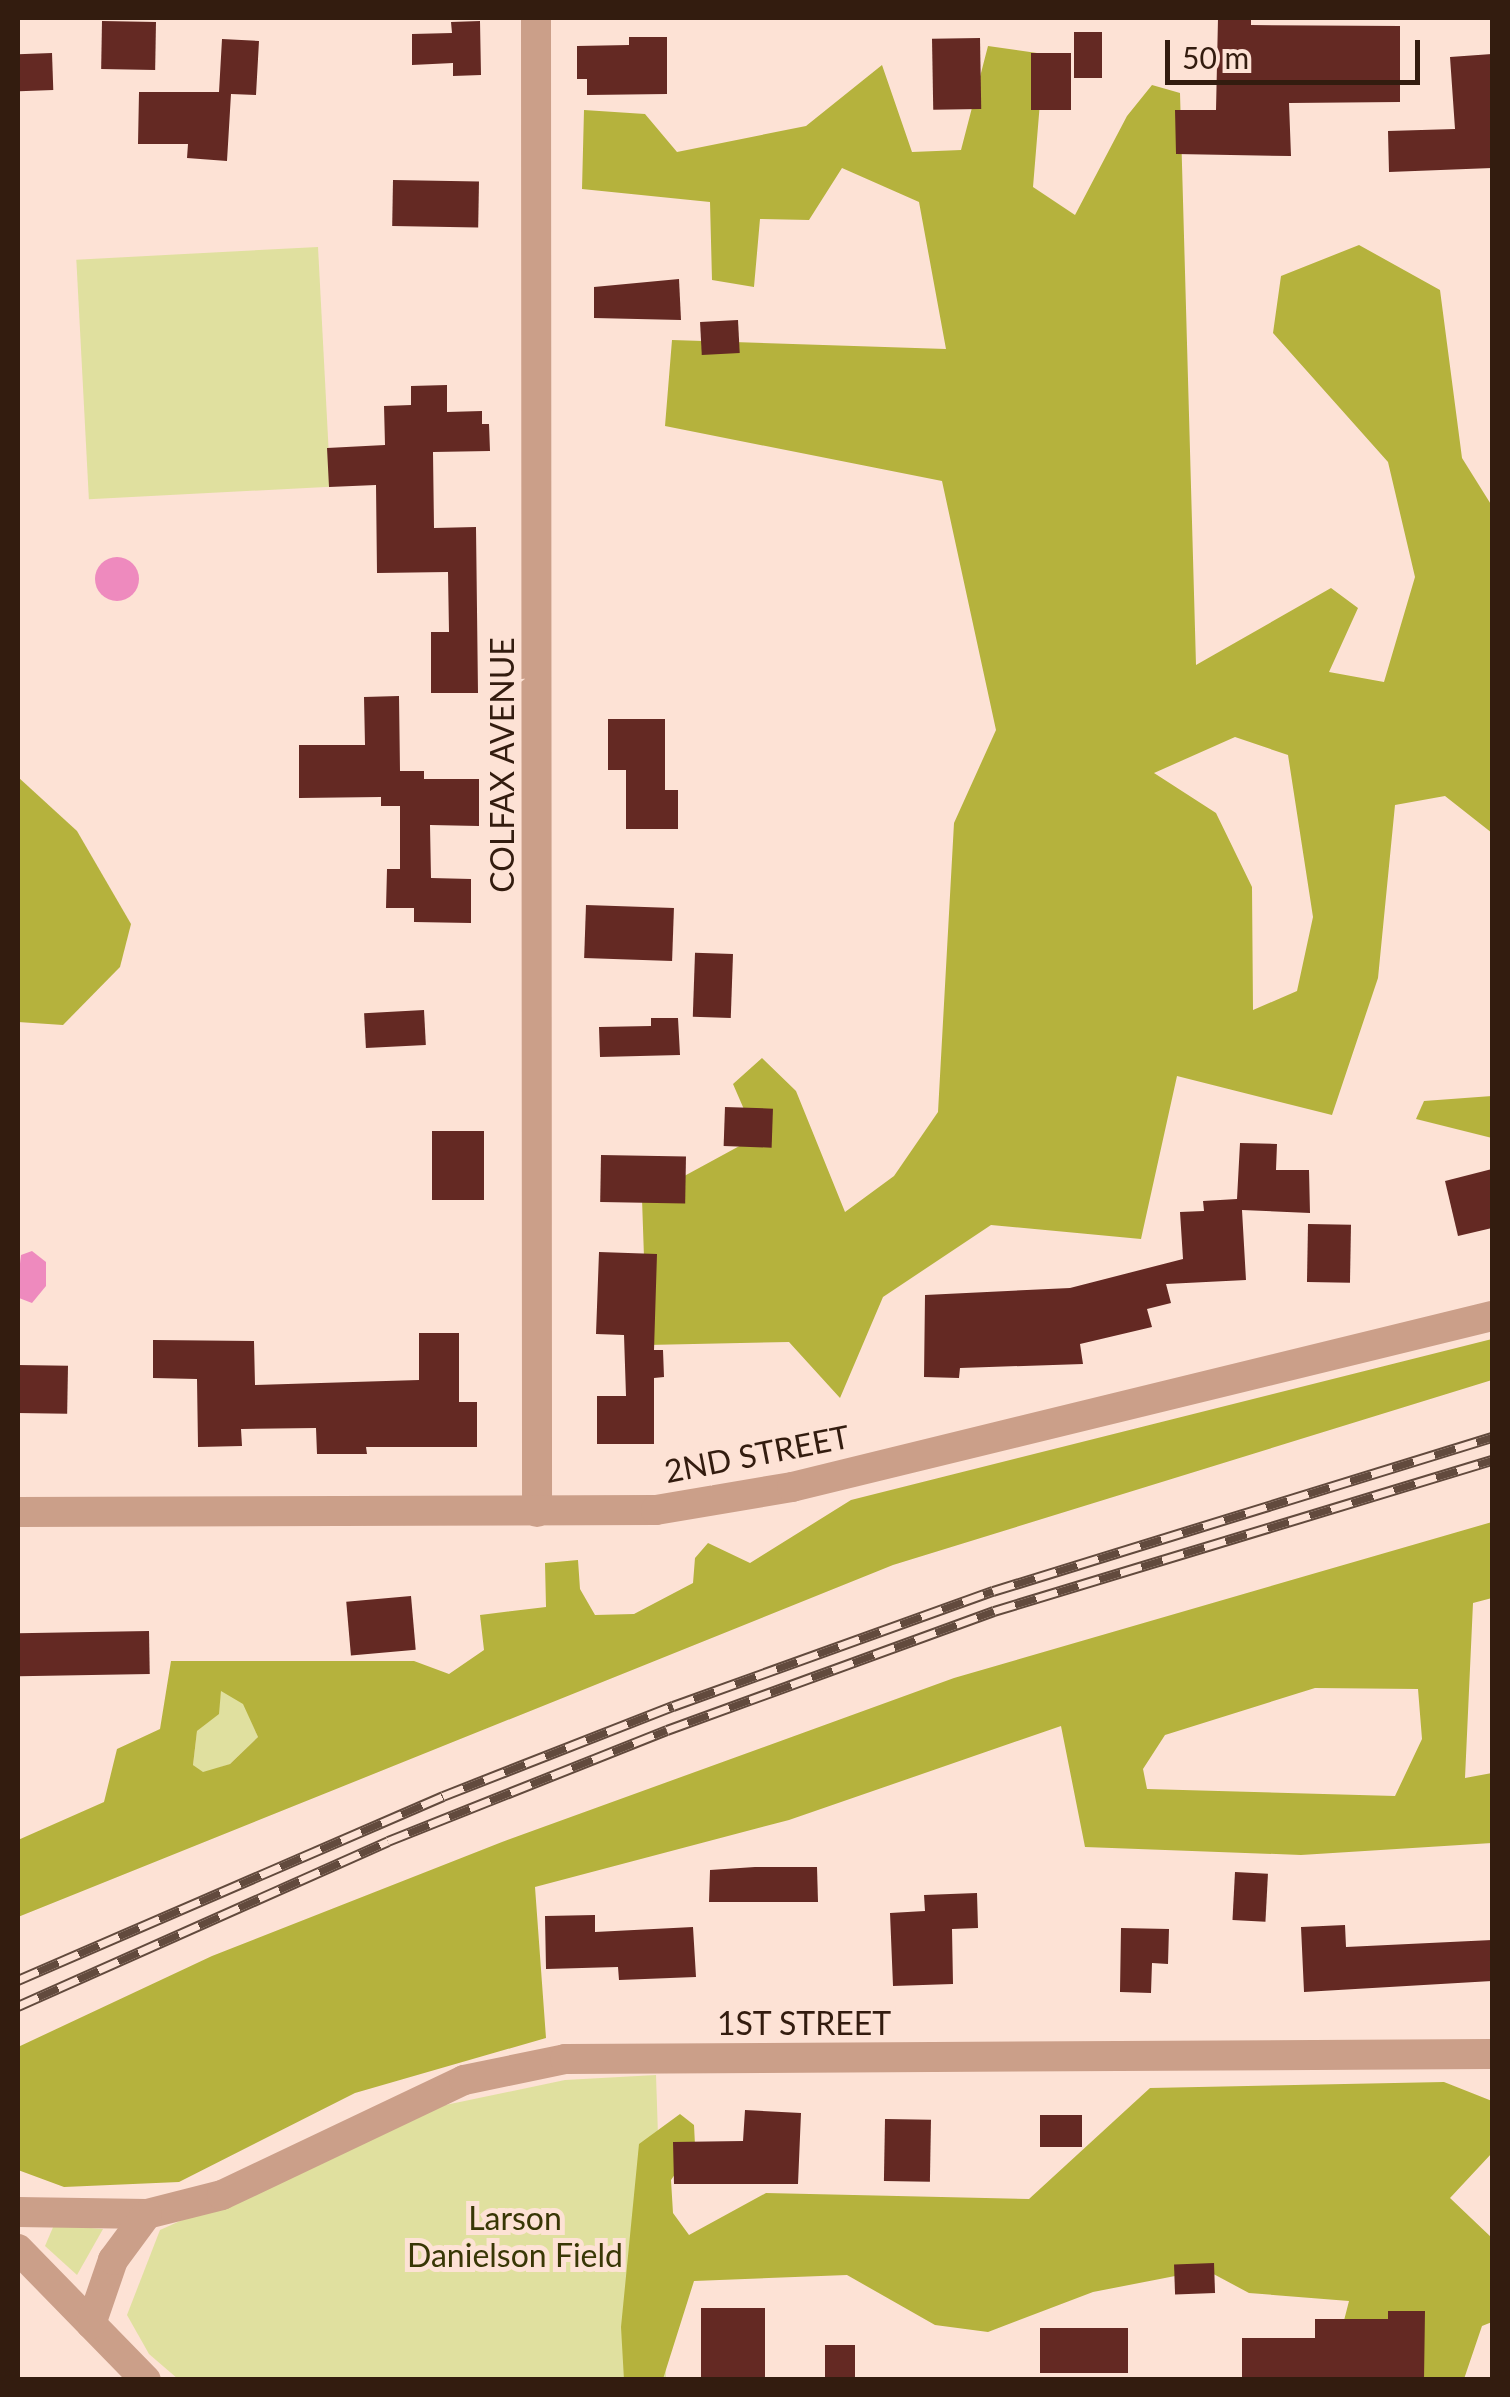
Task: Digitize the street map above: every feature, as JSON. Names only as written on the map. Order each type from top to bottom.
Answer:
[{"type":"street","name":"COLFAX AVENUE","points":[[536,18],[537,1512]]},
{"type":"street","name":"2ND STREET","points":[[18,1512],[656,1510],[730,1500],[1492,1316]]},
{"type":"street","name":"1ST STREET","points":[[18,2212],[147,2214],[222,2194],[464,2080],[565,2060],[1492,2054]]},
{"type":"street","points":[[91,2324],[113,2260],[147,2214]]},
{"type":"street","points":[[18,2250],[146,2380]]},
{"type":"green space","points":[[318,247],[331,487],[89,499],[76,260]]},
{"type":"green space","points":[[221,1690],[244,1704],[258,1737],[230,1764],[203,1773],[193,1765],[197,1731],[218,1714]]},
{"type":"green space","name":"Larson Danielson Field","points":[[656,2075],[666,2379],[178,2379],[149,2354],[127,2315],[160,2230],[431,2108],[565,2080]]},
{"type":"green space","points":[[54,2225],[103,2229],[77,2275],[45,2246]]},
{"type":"shaded area","points":[[988,46],[1044,54],[1033,187],[1075,215],[1127,116],[1152,85],[1180,93],[1196,665],[1331,588],[1358,608],[1329,672],[1384,682],[1415,577],[1388,462],[1273,333],[1281,276],[1359,245],[1440,290],[1462,458],[1492,506],[1492,833],[1445,796],[1395,805],[1378,978],[1332,1115],[1177,1076],[1141,1239],[991,1225],[883,1297],[840,1398],[789,1342],[647,1345],[642,1199],[756,1137],[733,1084],[762,1058],[796,1091],[845,1212],[894,1176],[938,1112],[954,823],[996,730],[942,481],[665,426],[672,340],[946,349],[919,202],[842,168],[809,220],[760,219],[754,287],[712,280],[710,202],[582,189],[584,110],[645,114],[677,152],[806,126],[882,65],[912,152],[961,150]],"holes":[[[1235,737],[1288,755],[1313,917],[1297,991],[1253,1010],[1252,887],[1216,813],[1154,773]]]},
{"type":"shaded area","points":[[117,557],[132,564],[139,579],[132,594],[117,601],[102,594],[95,579],[102,564]]},
{"type":"shaded area","points":[[18,777],[77,831],[131,924],[120,967],[63,1025],[18,1022]]},
{"type":"shaded area","points":[[1492,1096],[1492,1138],[1416,1119],[1424,1101]]},
{"type":"shaded area","points":[[32,1251],[46,1262],[46,1286],[32,1303],[19,1298],[18,1280],[21,1255]]},
{"type":"shaded area","points":[[1492,1339],[1492,1380],[893,1565],[18,1917],[18,1840],[104,1802],[117,1749],[160,1729],[171,1661],[414,1661],[449,1674],[484,1650],[480,1615],[546,1607],[545,1563],[578,1560],[580,1589],[595,1615],[634,1614],[693,1583],[695,1558],[708,1543],[750,1563],[851,1500]],"holes":[[[221,1691],[243,1704],[258,1737],[230,1764],[203,1772],[193,1765],[197,1731],[219,1714]]]},
{"type":"shaded area","points":[[1492,1522],[1492,1598],[1473,1603],[1465,1778],[1492,1773],[1492,1843],[1301,1855],[1085,1847],[1061,1726],[789,1820],[535,1887],[546,2038],[355,2093],[179,2182],[64,2187],[18,2170],[18,2047],[212,1956],[502,1842],[954,1678]],"holes":[[[1315,1688],[1418,1689],[1422,1739],[1395,1796],[1147,1789],[1143,1769],[1165,1735]]]},
{"type":"shaded area","points":[[1444,2082],[1492,2101],[1492,2153],[1450,2198],[1492,2238],[1492,2322],[1482,2326],[1464,2379],[1329,2379],[1349,2301],[1249,2293],[1206,2270],[1093,2292],[988,2332],[935,2325],[847,2275],[694,2281],[663,2379],[624,2380],[621,2327],[639,2144],[680,2114],[694,2125],[695,2145],[671,2180],[673,2213],[689,2235],[766,2193],[1029,2199],[1150,2088]]},
{"type":"building","points":[[1218,18],[1251,18],[1251,25],[1400,26],[1400,102],[1289,103],[1291,156],[1176,154],[1175,110],[1216,110]]},
{"type":"building","points":[[102,21],[156,22],[155,70],[101,69]]},
{"type":"building","points":[[480,21],[481,75],[453,76],[453,63],[412,65],[412,34],[452,33],[451,22]]},
{"type":"building","points":[[1074,32],[1102,32],[1102,78],[1074,78]]},
{"type":"building","points":[[629,37],[667,37],[667,94],[587,95],[587,79],[577,79],[577,46],[629,45]]},
{"type":"building","points":[[980,38],[981,109],[933,110],[932,39]]},
{"type":"building","points":[[222,39],[259,41],[256,95],[231,94],[227,161],[187,158],[188,144],[138,144],[139,92],[219,92]]},
{"type":"building","points":[[52,53],[53,90],[19,91],[18,54]]},
{"type":"building","points":[[1031,53],[1071,53],[1071,110],[1031,110]]},
{"type":"building","points":[[1492,54],[1492,168],[1389,172],[1388,131],[1455,129],[1450,57]]},
{"type":"building","points":[[393,180],[479,182],[478,227],[392,226]]},
{"type":"building","points":[[679,279],[681,320],[594,318],[594,287]]},
{"type":"building","points":[[738,320],[740,353],[702,355],[700,322]]},
{"type":"building","points":[[447,385],[447,412],[482,411],[482,424],[489,424],[490,451],[433,452],[434,528],[476,527],[478,693],[431,693],[431,632],[449,632],[448,572],[377,573],[376,485],[329,487],[327,448],[385,445],[384,406],[411,405],[411,386]]},
{"type":"building","points":[[399,696],[400,771],[424,771],[424,779],[479,779],[479,826],[430,825],[431,878],[471,879],[471,923],[414,922],[414,908],[386,908],[387,869],[400,869],[400,806],[381,806],[381,797],[299,798],[299,745],[365,745],[364,697]]},
{"type":"building","points":[[608,719],[665,719],[665,790],[678,790],[678,829],[626,829],[626,770],[608,770]]},
{"type":"building","points":[[586,905],[674,908],[672,961],[584,958]]},
{"type":"building","points":[[695,953],[733,954],[731,1018],[693,1017]]},
{"type":"building","points":[[424,1010],[426,1045],[366,1048],[364,1013]]},
{"type":"building","points":[[651,1018],[678,1018],[680,1055],[600,1057],[599,1027],[651,1026]]},
{"type":"building","points":[[725,1107],[773,1109],[772,1148],[724,1146]]},
{"type":"building","points":[[432,1131],[484,1131],[484,1200],[432,1200]]},
{"type":"building","points":[[1240,1143],[1277,1144],[1276,1170],[1309,1170],[1310,1213],[1242,1210],[1246,1280],[1166,1284],[1171,1303],[1147,1309],[1152,1327],[1080,1344],[1083,1364],[960,1368],[959,1378],[924,1377],[925,1295],[1070,1288],[1183,1259],[1180,1212],[1204,1211],[1203,1201],[1237,1199]]},
{"type":"building","points":[[601,1155],[686,1156],[685,1203],[600,1202]]},
{"type":"building","points":[[1492,1169],[1492,1228],[1458,1236],[1445,1181]]},
{"type":"building","points":[[1308,1224],[1351,1225],[1350,1283],[1307,1282]]},
{"type":"building","points":[[599,1252],[657,1254],[654,1350],[663,1350],[664,1377],[654,1378],[654,1444],[597,1444],[597,1396],[626,1396],[624,1335],[596,1334]]},
{"type":"building","points":[[419,1333],[459,1333],[459,1402],[477,1402],[477,1447],[366,1447],[367,1454],[317,1454],[316,1428],[241,1429],[242,1446],[198,1447],[197,1379],[153,1378],[153,1340],[254,1341],[255,1385],[419,1380]]},
{"type":"building","points":[[18,1365],[68,1366],[67,1414],[18,1413]]},
{"type":"building","points":[[411,1596],[416,1650],[351,1655],[346,1602]]},
{"type":"building","points":[[149,1631],[150,1674],[19,1676],[18,1633]]},
{"type":"building","points":[[817,1867],[818,1902],[709,1902],[710,1870]]},
{"type":"building","points":[[1235,1872],[1268,1874],[1265,1922],[1232,1920]]},
{"type":"building","points":[[977,1893],[978,1928],[952,1929],[953,1984],[893,1986],[890,1913],[925,1911],[924,1895]]},
{"type":"building","points":[[595,1915],[595,1932],[693,1927],[696,1977],[619,1980],[618,1967],[546,1969],[545,1916]]},
{"type":"building","points":[[1345,1925],[1346,1947],[1492,1940],[1492,1981],[1304,1992],[1301,1927]]},
{"type":"building","points":[[1121,1928],[1169,1929],[1168,1964],[1152,1963],[1151,1993],[1120,1992]]},
{"type":"building","points":[[745,2110],[801,2113],[798,2184],[674,2184],[673,2142],[743,2141]]},
{"type":"building","points":[[1040,2115],[1082,2115],[1082,2147],[1040,2147]]},
{"type":"building","points":[[885,2119],[931,2120],[930,2182],[884,2181]]},
{"type":"building","points":[[1214,2263],[1215,2293],[1175,2294],[1174,2264]]},
{"type":"building","points":[[701,2308],[765,2308],[765,2380],[701,2380]]},
{"type":"building","points":[[1388,2311],[1425,2311],[1424,2380],[1242,2380],[1242,2338],[1315,2338],[1315,2319],[1388,2319]]},
{"type":"building","points":[[1040,2328],[1128,2328],[1128,2373],[1040,2373]]},
{"type":"building","points":[[825,2345],[855,2345],[855,2380],[825,2380]]},
{"type":"railway","points":[[18,1980],[443,1796],[673,1706],[993,1591],[1492,1437]]},
{"type":"railway","points":[[18,2006],[388,1841],[667,1730],[994,1611],[1492,1460]]}]
